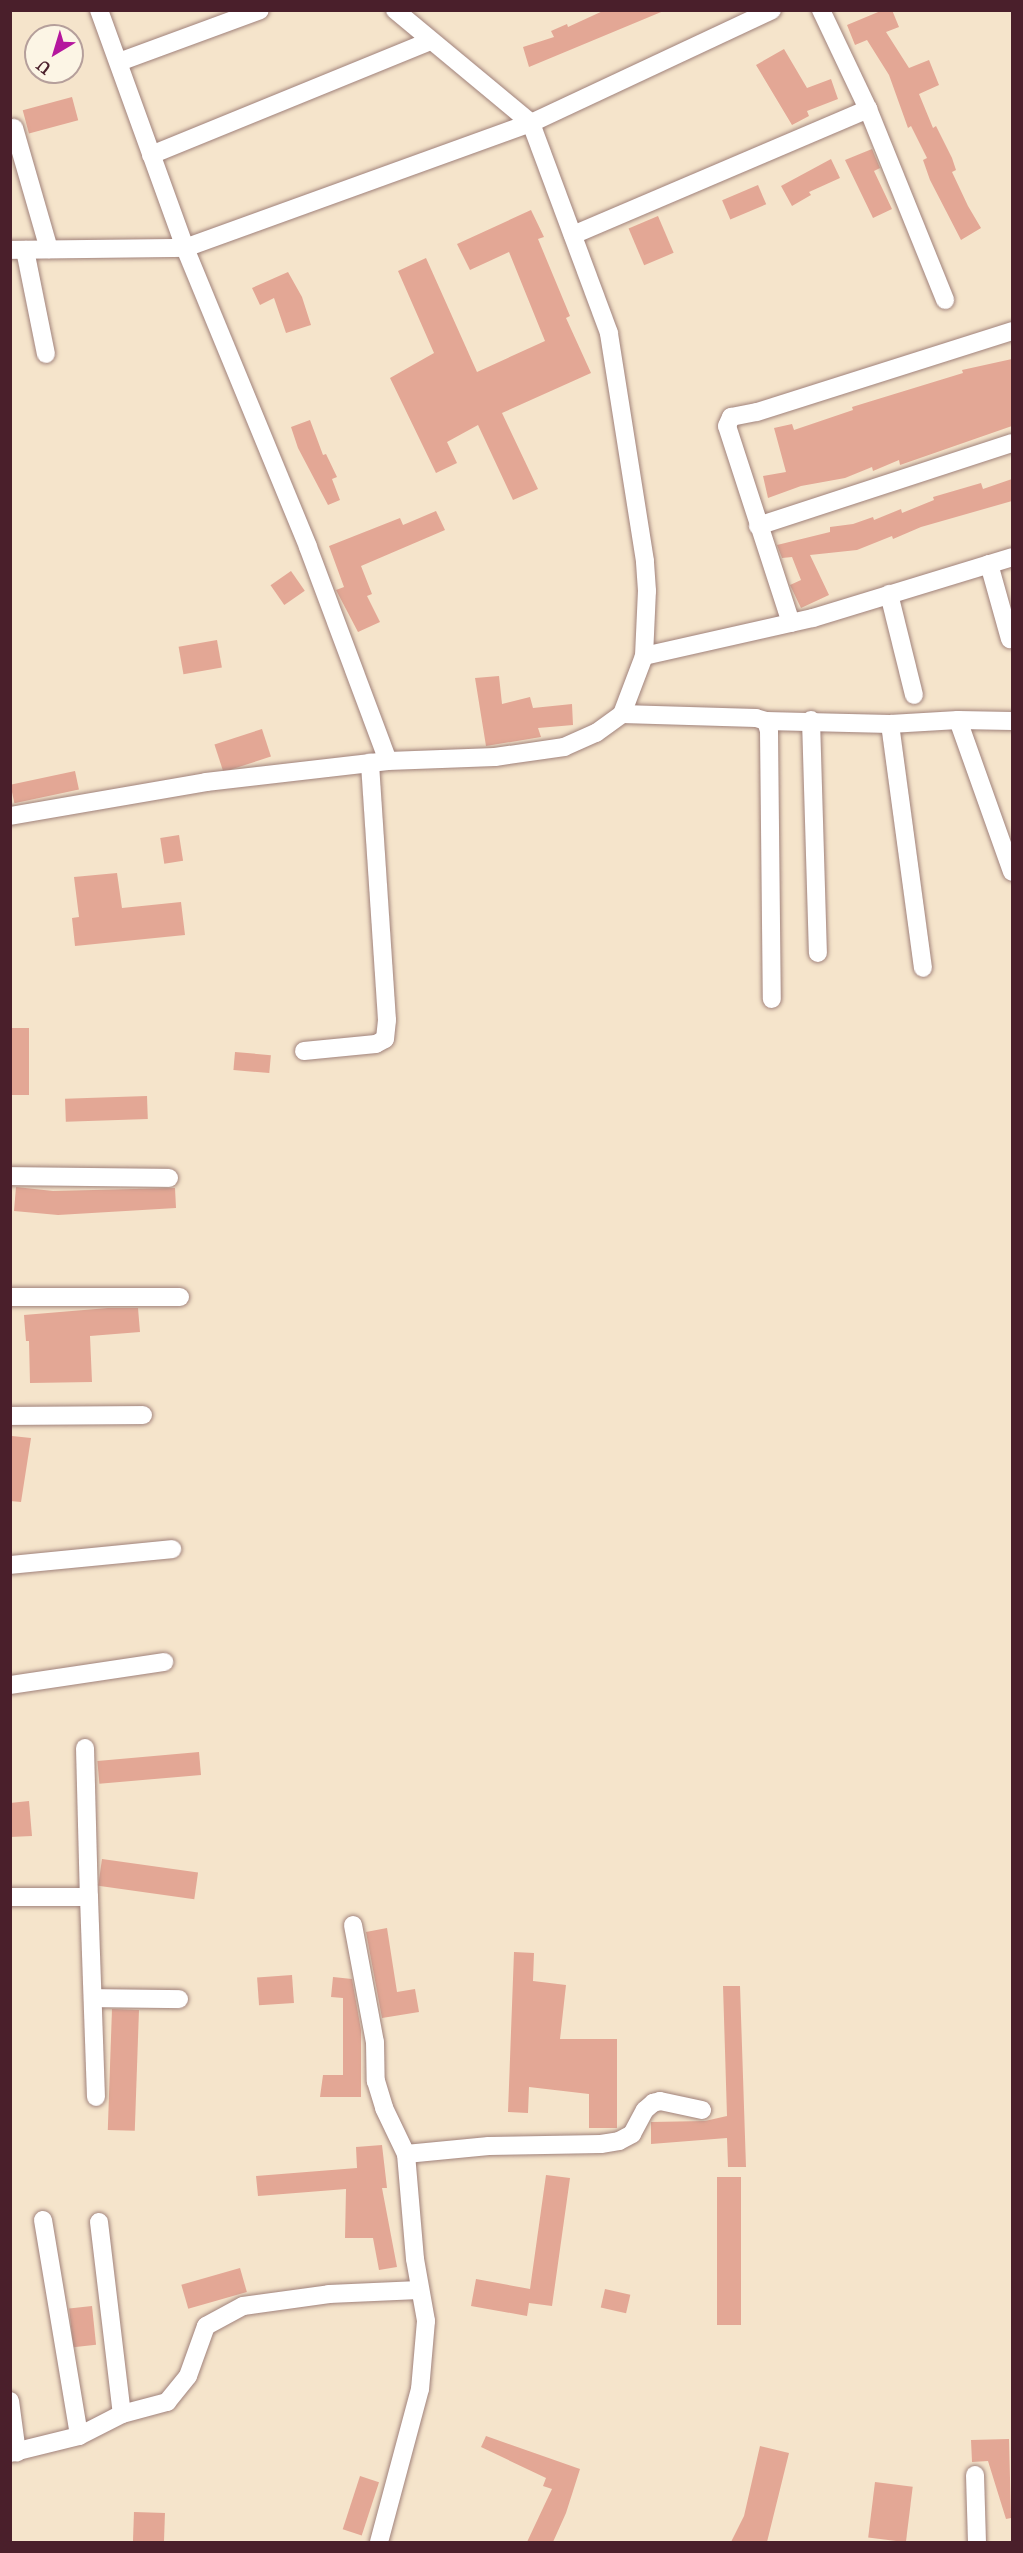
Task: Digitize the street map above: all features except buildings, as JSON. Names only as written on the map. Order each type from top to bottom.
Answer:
[{"type":"street","points":[[99,10],[185,248],[308,547],[379,762],[387,1020],[385,1039],[376,1044],[304,1051]]},
{"type":"street","points":[[119,62],[261,10]]},
{"type":"street","points":[[10,816],[206,782],[379,762],[495,757],[564,747],[596,733],[622,714],[644,656],[647,591],[645,561],[609,333],[531,123],[395,10]]},
{"type":"street","points":[[46,354],[18,250],[185,248],[531,123],[772,10]]},
{"type":"street","points":[[821,10],[868,109],[945,300]]},
{"type":"street","points":[[151,155],[431,41]]},
{"type":"street","points":[[573,235],[868,109]]},
{"type":"street","points":[[14,128],[49,249]]},
{"type":"street","points":[[791,623],[727,426],[731,417],[757,412],[1012,331]]},
{"type":"street","points":[[758,526],[1012,443]]},
{"type":"street","points":[[644,656],[791,623],[1012,557]]},
{"type":"street","points":[[989,564],[1010,639]]},
{"type":"street","points":[[889,594],[914,694]]},
{"type":"street","points":[[622,714],[890,724],[958,720],[1012,722]]},
{"type":"street","points":[[811,720],[818,953]]},
{"type":"street","points":[[958,720],[1012,872]]},
{"type":"street","points":[[766,721],[770,731],[772,999]]},
{"type":"street","points":[[890,724],[923,968]]},
{"type":"street","points":[[10,1176],[169,1178]]},
{"type":"street","points":[[10,1297],[180,1297]]},
{"type":"street","points":[[10,1416],[143,1415]]},
{"type":"street","points":[[10,1565],[172,1549]]},
{"type":"street","points":[[10,1685],[164,1662]]},
{"type":"street","points":[[85,1748],[96,2097]]},
{"type":"street","points":[[10,1897],[89,1897]]},
{"type":"street","points":[[353,1925],[375,2042],[376,2081],[384,2108],[406,2154],[408,2204],[419,2290],[426,2321],[423,2370],[379,2542]]},
{"type":"street","points":[[93,1998],[179,1999]]},
{"type":"street","points":[[406,2154],[489,2146],[601,2144],[619,2141],[632,2134],[645,2110],[652,2103],[660,2102],[702,2110]]},
{"type":"street","points":[[43,2220],[78,2436]]},
{"type":"street","points":[[99,2222],[122,2414]]},
{"type":"street","points":[[10,2401],[14,2453],[78,2436],[122,2414],[167,2402],[188,2376],[206,2326],[243,2306],[329,2294],[419,2290]]},
{"type":"street","points":[[975,2475],[977,2542]]}]
